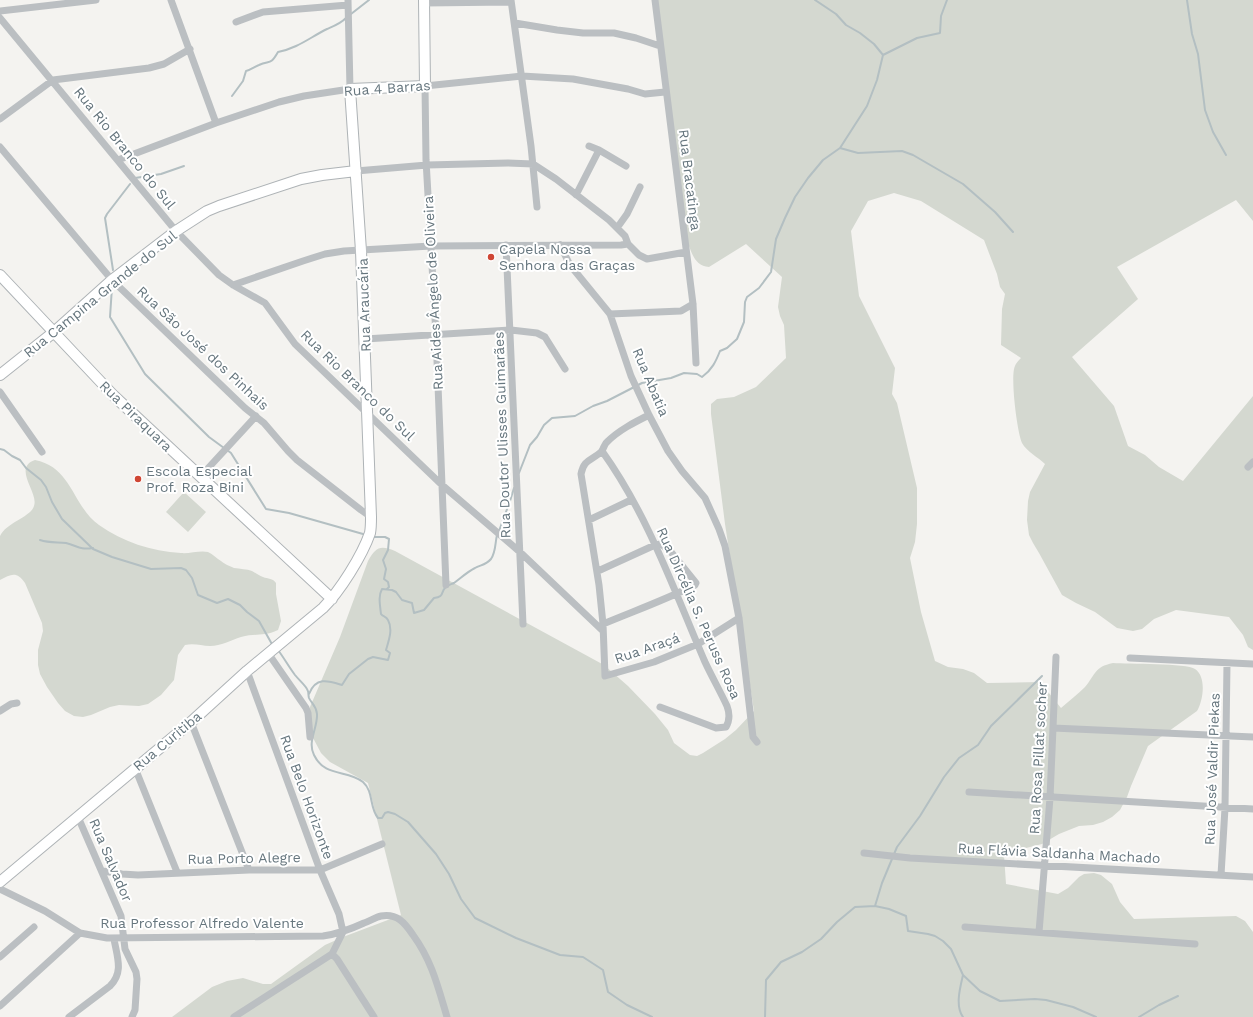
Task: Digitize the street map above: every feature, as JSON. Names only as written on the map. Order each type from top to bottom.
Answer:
[{"type":"street","points":[[0,11],[96,0]]},
{"type":"street","points":[[172,0],[216,123]]},
{"type":"street","name":"Rua Bracatinga","points":[[655,0],[665,92],[693,304],[696,363]]},
{"type":"street","points":[[424,1],[511,1],[522,76],[537,207]]},
{"type":"street","name":"Rua Aides Ângelo de Oliveira","points":[[424,1],[427,165],[436,335],[446,585]]},
{"type":"street","points":[[236,22],[263,12],[348,3]]},
{"type":"street","name":"Rua Araucária","points":[[332,599],[360,553],[370,531],[371,517],[362,251],[350,89],[348,3]]},
{"type":"street","name":"Rua Rio Branco do Sul","points":[[0,18],[176,231],[219,275],[233,285],[265,303],[295,344],[442,485],[520,552],[603,627]]},
{"type":"street","points":[[514,22],[583,33],[614,33],[660,46]]},
{"type":"street","points":[[0,119],[52,80],[149,68],[164,64],[190,49]]},
{"type":"street","name":"Rua 4 Barras","points":[[118,160],[216,123],[286,101],[304,96],[350,89],[425,86],[522,76],[574,79],[628,89],[645,94],[665,92]]},
{"type":"street","points":[[589,146],[599,150],[626,166]]},
{"type":"street","name":"Rua São José dos Pinhais","points":[[0,147],[112,280],[245,408],[264,423],[297,460],[371,517]]},
{"type":"street","points":[[576,195],[599,150]]},
{"type":"street","name":"Rua Campina Grande do Sul","points":[[0,375],[54,332],[112,280],[176,231],[207,211],[301,179],[322,175],[427,165],[508,162],[533,164],[556,179],[609,220],[625,236],[628,244],[639,255],[647,259],[686,252]]},
{"type":"street","points":[[617,228],[640,187]]},
{"type":"street","points":[[233,285],[324,254],[344,251],[431,246],[628,244]]},
{"type":"street","name":"Rua Doutor Ulisses Guimarães","points":[[506,245],[523,624]]},
{"type":"street","name":"Rua Abatia","points":[[560,245],[570,265],[610,314],[631,376],[649,415],[668,451],[682,471],[705,498],[725,546],[739,618]]},
{"type":"street","name":"Rua Piraquara","points":[[0,275],[114,396],[332,599]]},
{"type":"street","points":[[610,314],[681,311],[693,304]]},
{"type":"street","points":[[365,339],[511,330],[537,333],[545,337],[565,369]]},
{"type":"street","points":[[0,392],[42,452]]},
{"type":"street","points":[[598,571],[660,544],[671,552],[695,582],[695,585],[677,594],[645,606],[603,627],[598,571],[581,474],[582,466],[602,451],[606,442],[631,424],[649,415]]},
{"type":"street","points":[[200,477],[256,416]]},
{"type":"street","name":"Rua Dircélia S. Peruss Rosa","points":[[602,451],[617,473],[655,545],[727,706],[729,721],[726,727],[716,728],[660,707]]},
{"type":"street","points":[[589,520],[631,500]]},
{"type":"street","name":"Rua Curitiba","points":[[0,882],[191,722],[247,670],[332,599]]},
{"type":"street","points":[[739,618],[753,737],[757,742]]},
{"type":"street","name":"Rua Araçá","points":[[603,627],[605,676],[654,662],[698,644],[739,618]]},
{"type":"street","points":[[268,653],[306,708],[308,713],[310,737]]},
{"type":"street","name":"Rua Rosa Pillat socher","points":[[1039,932],[1050,798],[1056,657]]},
{"type":"street","points":[[1130,658],[1253,664]]},
{"type":"street","name":"Rua José Valdir Piekas","points":[[1221,875],[1225,808],[1227,663]]},
{"type":"street","name":"Rua Belo Horizonte","points":[[247,670],[320,870],[339,914],[343,932]]},
{"type":"street","points":[[0,711],[17,702]]},
{"type":"street","points":[[191,722],[249,870]]},
{"type":"street","points":[[1053,728],[1253,737]]},
{"type":"street","points":[[136,768],[177,872]]},
{"type":"street","points":[[969,792],[1253,809]]},
{"type":"street","name":"Rua Salvador","points":[[78,817],[121,916],[125,949],[136,972],[137,979],[135,1010],[132,1017]]},
{"type":"street","name":"Rua Porto Alegre","points":[[102,871],[130,874],[249,870],[320,870],[382,844]]},
{"type":"street","name":"Rua Flávia Saldanha Machado","points":[[864,853],[910,858],[1253,877]]},
{"type":"street","name":"Rua Professor Alfredo Valente","points":[[0,889],[45,911],[80,933],[114,939],[323,936],[343,932],[380,916],[391,916],[398,918],[406,925],[423,949],[432,966],[447,1017]]},
{"type":"street","points":[[0,957],[34,927]]},
{"type":"street","points":[[965,927],[1196,944]]},
{"type":"street","points":[[234,1017],[332,954],[343,932]]},
{"type":"street","points":[[0,1006],[80,933]]},
{"type":"street","points":[[69,1017],[110,986],[115,980],[118,974],[119,966],[114,939]]},
{"type":"street","points":[[332,954],[337,959],[374,1017]]},
{"type":"shaded area","points":[[657,0],[1253,0],[1253,221],[1236,200],[1117,267],[1138,299],[1072,357],[1114,406],[1128,446],[1145,455],[1159,467],[1183,481],[1253,396],[1253,650],[1248,647],[1243,635],[1229,617],[1176,610],[1154,619],[1142,629],[1133,631],[1117,628],[1095,612],[1062,595],[1029,535],[1027,520],[1030,492],[1045,464],[1027,449],[1022,443],[1020,437],[1013,381],[1015,366],[1021,358],[1001,345],[1002,309],[1005,294],[1000,287],[997,274],[984,240],[921,201],[894,193],[868,201],[851,231],[859,296],[895,368],[892,394],[897,403],[917,488],[917,524],[915,542],[910,558],[921,612],[935,661],[948,667],[963,669],[974,673],[987,683],[1040,682],[1061,708],[1085,687],[1099,669],[1113,663],[1190,667],[1199,673],[1201,678],[1203,689],[1201,701],[1197,711],[1148,746],[1127,797],[1120,810],[1103,822],[1093,825],[1079,826],[1059,834],[1042,844],[1004,855],[1006,884],[1058,894],[1068,888],[1084,874],[1094,873],[1101,875],[1112,884],[1120,902],[1134,919],[1236,916],[1245,921],[1253,932],[1253,1017],[172,1017],[212,987],[227,981],[243,978],[263,984],[271,984],[325,945],[401,915],[368,783],[330,762],[321,753],[312,736],[308,716],[310,707],[340,637],[368,561],[373,553],[379,548],[386,548],[395,551],[604,665],[628,686],[655,714],[668,730],[674,743],[690,755],[697,756],[725,739],[754,711],[725,524],[711,404],[717,399],[734,397],[756,387],[786,358],[784,325],[778,307],[782,277],[746,244],[709,267],[701,265],[691,252],[688,243]]},
{"type":"shaded area","points":[[35,460],[47,464],[57,471],[65,479],[90,517],[108,531],[128,541],[148,548],[184,553],[202,551],[208,552],[234,568],[250,570],[262,577],[273,580],[276,583],[276,594],[281,621],[278,630],[241,637],[214,646],[192,644],[185,645],[178,655],[174,680],[161,695],[148,704],[139,706],[119,705],[83,717],[74,716],[65,711],[47,687],[40,674],[38,665],[38,650],[43,631],[42,623],[25,583],[16,575],[7,576],[0,580],[0,536],[3,531],[32,510],[34,506],[35,500],[28,481],[26,469],[29,464]]},
{"type":"shaded area","points":[[184,492],[206,512],[188,532],[166,512]]},
{"type":"waterway","points":[[351,14],[369,0]]},
{"type":"waterway","points":[[815,0],[836,14],[846,25],[860,33],[874,44],[883,55]]},
{"type":"waterway","points":[[519,473],[530,445],[544,425],[552,418],[575,416],[642,383],[671,378],[684,373],[697,374],[702,377],[711,368],[720,351],[727,348],[737,339],[744,322],[745,302],[747,297],[759,288],[771,272],[776,239],[795,197],[823,160],[840,148],[867,106],[877,80],[883,55],[917,38],[940,33],[941,16],[947,0]]},
{"type":"waterway","points":[[1187,0],[1192,34],[1198,54],[1205,110],[1213,132],[1226,155]]},
{"type":"waterway","points":[[232,96],[243,81],[246,71],[270,62],[278,52],[298,45],[346,18]]},
{"type":"waterway","points":[[840,148],[858,153],[902,151],[913,155],[963,184],[995,212],[1013,232]]},
{"type":"waterway","points":[[135,178],[161,174],[184,166]]},
{"type":"waterway","points":[[113,270],[105,218],[130,184]]},
{"type":"waterway","points":[[112,287],[110,317],[145,374],[209,437],[224,448]]},
{"type":"waterway","points":[[0,449],[20,460],[26,468],[41,480],[62,519],[93,549],[112,557],[151,569],[181,568],[186,570],[192,578],[198,595],[217,603],[228,599],[240,605],[259,621],[273,646]]},
{"type":"waterway","points":[[227,450],[231,453],[266,509],[289,513],[363,534]]},
{"type":"waterway","points":[[499,531],[514,488]]},
{"type":"waterway","points":[[309,694],[315,684],[319,682],[328,681],[342,685],[349,674],[368,659],[373,657],[388,660],[390,653],[386,650],[390,635],[390,627],[387,619],[381,614],[380,598],[382,589],[392,590],[396,592],[402,600],[412,603],[414,613],[424,610],[434,598],[440,597],[447,586],[491,559],[494,553],[497,535]]},
{"type":"waterway","points":[[371,537],[385,537],[389,539],[388,550],[383,560],[386,569],[384,579],[388,582],[389,587],[387,589]]},
{"type":"waterway","points":[[40,540],[66,543],[81,548],[93,548]]},
{"type":"waterway","points":[[278,650],[295,675],[307,689],[309,698],[316,708],[317,719],[312,740],[312,750],[319,762],[330,770],[357,778],[363,782],[369,790],[373,809],[378,818],[382,818],[385,813],[388,812],[395,814],[408,822],[436,854],[449,874],[461,899],[475,918],[516,938],[560,955],[583,957],[603,970],[608,992],[627,1005],[652,1017]]},
{"type":"waterway","points":[[875,906],[882,883],[897,847],[920,816],[944,777],[959,758],[978,745],[991,726],[1042,676]]},
{"type":"waterway","points":[[765,1017],[766,980],[781,962],[802,952],[821,939],[837,922],[855,907],[875,906],[889,909],[906,916],[908,931],[928,934],[943,941],[951,949],[963,975],[980,991],[1000,1001],[1035,999],[1046,1000],[1073,1007],[1096,1017]]},
{"type":"waterway","points":[[963,975],[959,1002],[959,1008],[963,1017]]},
{"type":"waterway","points":[[1139,1017],[1178,996]]},
{"type":"place","name":"Capela Nossa Senhora das Graças","points":[[491,257]]},
{"type":"place","name":"Escola Especial Prof. Roza Bini","points":[[138,479]]}]
